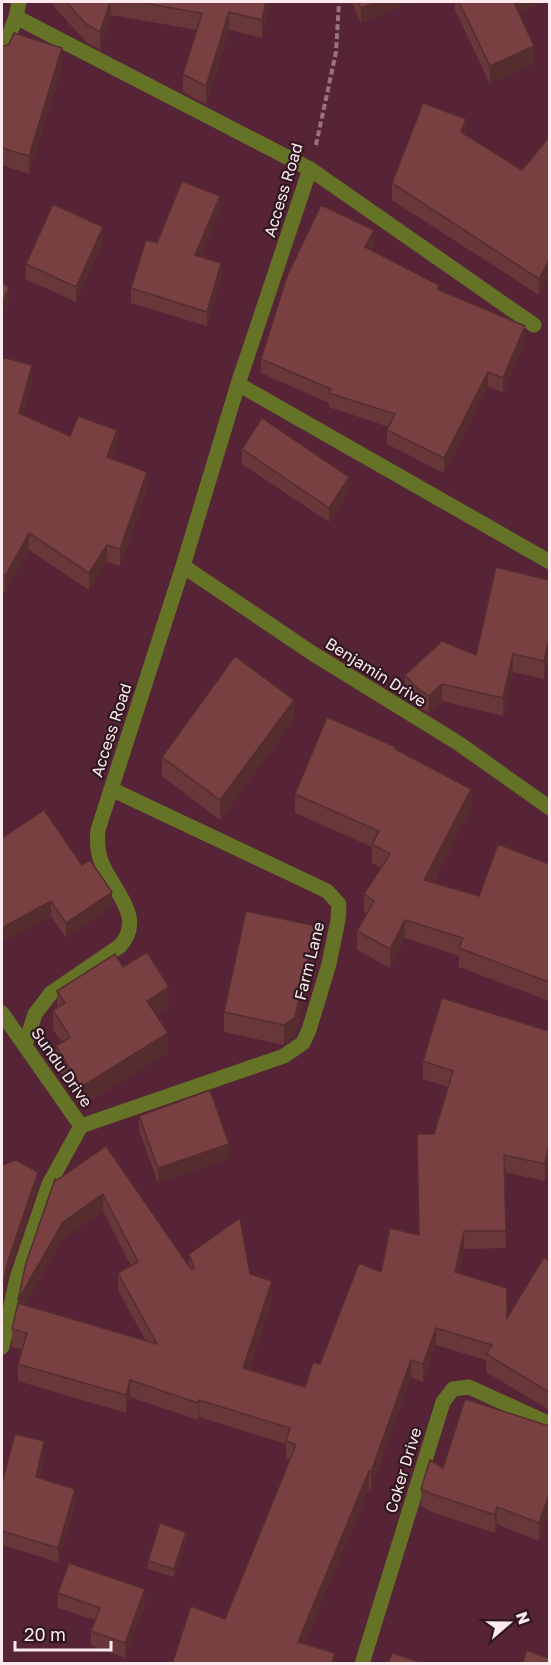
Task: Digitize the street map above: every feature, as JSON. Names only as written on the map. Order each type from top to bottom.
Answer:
[{"type":"street","points":[[2,54],[16,17],[19,2]]},
{"type":"street","points":[[16,17],[310,169],[534,325]]},
{"type":"street","name":"Access Road","points":[[25,1045],[35,1014],[51,993],[120,946],[128,937],[131,924],[128,910],[104,867],[97,845],[98,830],[183,566],[238,384],[310,169]]},
{"type":"street","points":[[238,384],[549,562]]},
{"type":"street","name":"Benjamin Drive","points":[[183,566],[312,653],[458,743],[549,808]]},
{"type":"street","name":"Farm Lane","points":[[81,1126],[284,1056],[303,1044],[329,964],[338,920],[339,904],[327,891],[111,789]]},
{"type":"street","name":"Sundu Drive","points":[[2,1013],[81,1126],[49,1184],[17,1278],[2,1347]]},
{"type":"street","name":"Coker Drive","points":[[362,1664],[443,1402],[453,1389],[469,1387],[549,1424]]},
{"type":"path","name":"Access Road","points":[[310,169],[336,52],[339,2]]},
{"type":"building","points":[[66,2],[110,2],[100,32],[86,24]]},
{"type":"building","points":[[137,2],[266,2],[262,20],[229,12],[206,86],[183,74],[202,13]]},
{"type":"building","points":[[358,2],[377,2],[361,8]]},
{"type":"building","points":[[459,2],[514,2],[534,46],[490,66]]},
{"type":"building","points":[[14,33],[62,48],[29,156],[2,148],[2,46],[9,44]]},
{"type":"building","points":[[423,103],[466,119],[461,132],[522,170],[549,139],[549,260],[539,279],[392,183]]},
{"type":"building","points":[[182,181],[220,196],[195,255],[221,263],[207,312],[131,288],[146,240],[157,243]]},
{"type":"building","points":[[53,204],[103,227],[76,287],[26,264]]},
{"type":"building","points":[[321,205],[374,230],[365,247],[439,285],[437,289],[525,326],[503,378],[488,372],[444,458],[387,430],[395,414],[329,393],[331,389],[261,359],[287,276]]},
{"type":"building","points":[[2,283],[9,287],[2,304]]},
{"type":"building","points":[[2,357],[32,365],[19,413],[70,436],[78,416],[117,430],[107,457],[147,472],[120,549],[107,545],[89,573],[29,533],[5,576],[2,574]]},
{"type":"building","points":[[262,418],[349,477],[329,508],[242,449]]},
{"type":"building","points":[[496,567],[549,580],[549,639],[544,661],[513,654],[503,698],[442,684],[429,696],[417,688],[405,675],[442,641],[476,655]]},
{"type":"building","points":[[235,656],[294,700],[220,800],[162,757]]},
{"type":"building","points":[[327,717],[396,747],[395,749],[471,789],[424,880],[479,896],[498,844],[549,864],[549,982],[459,948],[463,938],[405,920],[390,949],[357,931],[374,901],[364,894],[390,854],[372,844],[379,831],[295,794]]},
{"type":"building","points":[[44,810],[82,865],[90,860],[112,892],[66,923],[51,901],[2,928],[2,838]]},
{"type":"building","points":[[246,911],[316,926],[295,1017],[284,1025],[224,1012]]},
{"type":"building","points":[[147,952],[169,987],[147,1001],[168,1033],[81,1087],[56,1046],[70,1037],[53,1010],[65,1003],[57,991],[115,954],[123,967]]},
{"type":"building","points":[[442,998],[549,1031],[549,1144],[545,1164],[504,1155],[506,1231],[464,1231],[455,1272],[507,1288],[507,1318],[544,1257],[549,1261],[549,1392],[486,1354],[492,1345],[436,1328],[423,1364],[411,1360],[371,1472],[369,1471],[298,1642],[335,1653],[332,1664],[172,1664],[191,1606],[225,1619],[296,1445],[286,1441],[290,1428],[199,1400],[198,1403],[130,1380],[126,1395],[18,1364],[27,1333],[12,1329],[18,1303],[157,1344],[118,1273],[138,1262],[103,1194],[63,1222],[18,1300],[26,1263],[55,1179],[57,1180],[106,1146],[191,1269],[194,1268],[189,1254],[240,1218],[250,1274],[272,1281],[243,1368],[305,1387],[313,1362],[320,1364],[359,1263],[381,1272],[390,1228],[419,1235],[417,1134],[434,1134],[453,1071],[423,1061]]},
{"type":"building","points":[[210,1090],[229,1144],[158,1168],[139,1116]]},
{"type":"building","points":[[16,1160],[38,1172],[8,1261],[2,1289],[2,1165]]},
{"type":"building","points":[[465,1399],[549,1426],[549,1495],[539,1523],[497,1507],[495,1515],[421,1489],[430,1460],[443,1468]]},
{"type":"building","points":[[15,1434],[44,1441],[36,1477],[75,1489],[58,1548],[2,1531],[2,1483]]},
{"type":"building","points":[[160,1523],[186,1532],[174,1569],[148,1561]]},
{"type":"building","points":[[69,1563],[145,1589],[125,1643],[91,1631],[100,1608],[58,1593]]},
{"type":"building","points":[[549,1642],[549,1664],[522,1664],[527,1650],[547,1658]]},
{"type":"building","points":[[392,1653],[426,1664],[388,1664]]}]
